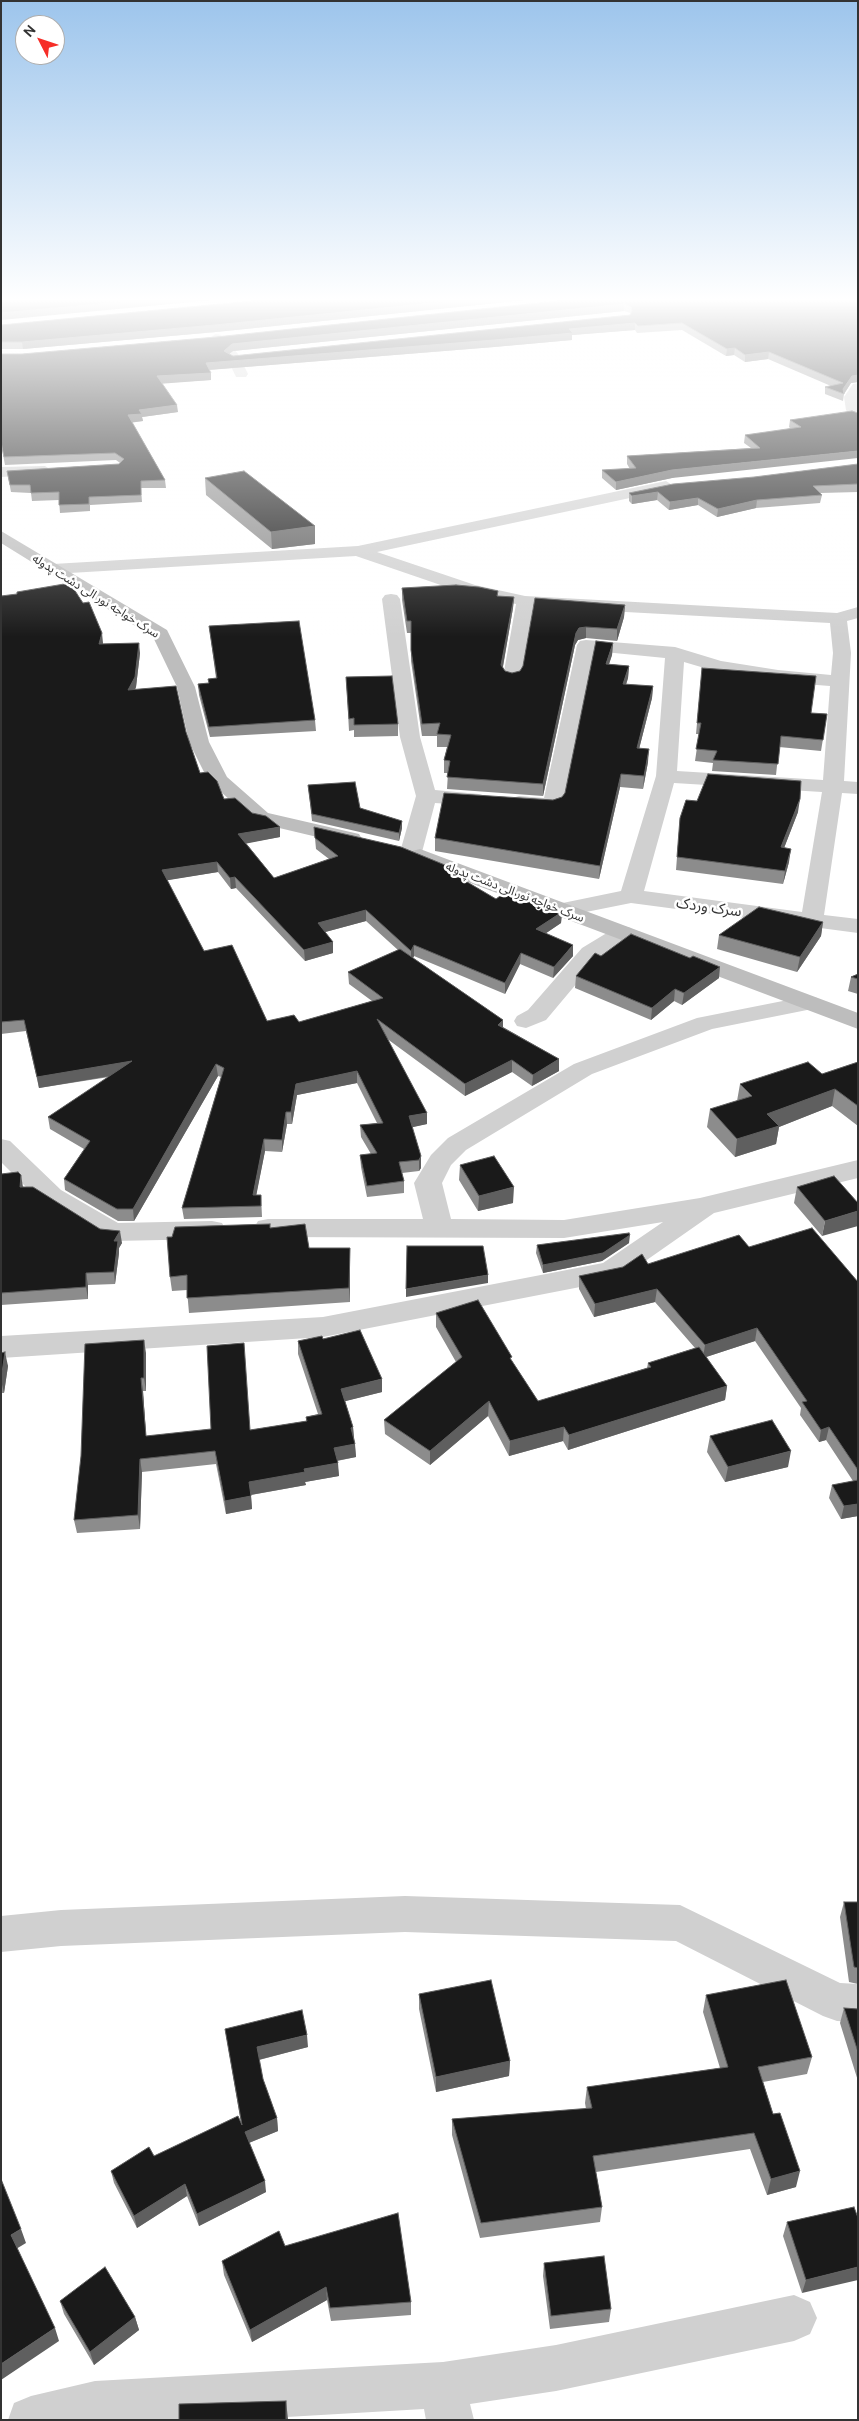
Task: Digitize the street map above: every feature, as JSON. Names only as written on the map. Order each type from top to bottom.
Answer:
[{"type":"main road","name":"سرک خواجه نور الی دشت پدوله","points":[[1,536],[161,634],[186,687],[199,742],[218,780],[261,818],[392,848],[858,1022]]},
{"type":"street","points":[[1,472],[58,470]]},
{"type":"street","points":[[53,569],[357,551],[681,484]]},
{"type":"street","points":[[357,551],[470,589],[525,601],[848,615],[842,653],[845,690],[833,786],[812,921]]},
{"type":"street","points":[[392,599],[410,737],[426,796],[392,848]]},
{"type":"street","points":[[512,677],[525,601]]},
{"type":"street","points":[[426,796],[553,805],[586,645],[675,652],[718,666],[845,690]]},
{"type":"street","points":[[630,896],[666,776],[675,652]]},
{"type":"street","points":[[666,776],[858,788]]},
{"type":"street","name":"سرک وردک","points":[[561,910],[630,896],[858,926]]},
{"type":"street","points":[[526,1021],[537,1014],[590,953],[623,933]]},
{"type":"street","points":[[438,1229],[428,1183],[440,1161],[457,1144],[583,1069],[706,1023],[808,1003]]},
{"type":"street","points":[[1,1147],[51,1196],[113,1232],[312,1227],[564,1229],[705,1206],[858,1169]]},
{"type":"street","points":[[1,1347],[323,1328],[611,1271],[705,1206]]},
{"type":"street","points":[[1,1934],[61,1928],[405,1914],[680,1923],[837,2002],[858,2003]]},
{"type":"street","points":[[31,2420],[95,2404],[446,2402],[556,2368],[794,2318]]},
{"type":"building","points":[[1,411],[140,411],[142,414],[128,415],[165,480],[141,481],[141,495],[89,497],[89,504],[59,505],[59,492],[31,493],[30,485],[10,485],[7,471],[119,464],[124,459],[115,453],[4,457],[1,442]]},
{"type":"building","points":[[852,411],[858,413],[858,451],[672,470],[616,482],[602,470],[636,468],[627,456],[760,448],[745,435],[801,427],[790,420]]},
{"type":"building","points":[[858,464],[858,484],[813,486],[822,495],[757,500],[718,509],[698,498],[670,502],[658,492],[632,496],[629,493],[673,484],[754,477]]},
{"type":"building","points":[[244,471],[315,526],[271,532],[205,478]]},
{"type":"building","points":[[70,583],[83,603],[89,602],[102,633],[99,644],[139,643],[135,677],[128,690],[176,686],[186,732],[200,773],[208,772],[217,781],[224,799],[235,798],[252,813],[266,816],[280,827],[238,834],[274,878],[338,856],[315,838],[314,827],[401,847],[462,872],[457,876],[496,899],[508,890],[562,912],[536,929],[573,945],[554,967],[521,953],[505,983],[414,945],[411,951],[366,910],[318,923],[333,942],[304,950],[235,877],[230,878],[217,862],[162,870],[204,951],[232,945],[267,1021],[294,1015],[299,1022],[383,998],[348,972],[400,949],[503,1020],[498,1025],[559,1059],[533,1075],[512,1060],[465,1084],[377,1019],[427,1113],[409,1116],[421,1156],[419,1160],[399,1162],[404,1181],[367,1186],[360,1155],[377,1153],[360,1125],[383,1123],[357,1071],[296,1084],[291,1112],[286,1112],[282,1140],[264,1139],[253,1195],[261,1195],[261,1206],[182,1208],[224,1068],[216,1064],[133,1209],[117,1209],[64,1179],[90,1141],[48,1117],[132,1061],[37,1077],[24,1020],[1,1022],[1,596]]},
{"type":"building","points":[[456,585],[479,587],[498,591],[497,596],[514,597],[501,665],[505,671],[512,673],[520,671],[523,666],[535,598],[625,605],[617,629],[586,627],[579,628],[576,633],[543,784],[447,777],[450,761],[444,760],[451,735],[437,734],[440,723],[422,724],[411,650],[411,621],[407,621],[402,588]]},
{"type":"building","points":[[299,621],[315,720],[209,727],[198,684],[209,683],[208,679],[217,678],[209,626]]},
{"type":"building","points":[[596,641],[613,643],[606,664],[629,666],[623,684],[653,686],[637,748],[649,749],[644,776],[621,774],[600,866],[435,838],[444,793],[553,800],[562,797],[565,793]]},
{"type":"building","points":[[702,668],[816,676],[811,713],[827,714],[823,740],[781,736],[778,764],[713,760],[717,751],[696,749],[701,723],[697,723]]},
{"type":"building","points":[[392,676],[398,724],[354,725],[354,718],[349,719],[346,677]]},
{"type":"building","points":[[708,774],[801,781],[800,799],[781,847],[791,849],[785,871],[677,857],[680,818],[686,800],[697,801]]},
{"type":"building","points":[[355,782],[360,808],[402,821],[399,833],[312,814],[308,785]]},
{"type":"building","points":[[759,907],[823,922],[800,957],[719,935]]},
{"type":"building","points":[[631,934],[690,958],[693,956],[720,967],[684,993],[675,989],[652,1008],[576,976],[595,953],[601,956]]},
{"type":"building","points":[[858,974],[858,979],[851,977]]},
{"type":"building","points":[[808,1062],[822,1074],[858,1062],[858,1106],[835,1089],[767,1114],[779,1126],[737,1139],[710,1109],[752,1096],[740,1084]]},
{"type":"building","points":[[494,1156],[514,1187],[479,1196],[460,1165]]},
{"type":"building","points":[[18,1172],[21,1175],[20,1187],[33,1187],[100,1229],[120,1231],[114,1241],[118,1241],[114,1272],[86,1273],[86,1287],[1,1293],[1,1174]]},
{"type":"building","points":[[834,1176],[858,1203],[858,1211],[825,1221],[797,1187]]},
{"type":"building","points":[[270,1224],[270,1228],[305,1224],[309,1248],[350,1248],[349,1288],[187,1298],[187,1275],[170,1277],[167,1237],[172,1237],[175,1227]]},
{"type":"building","points":[[812,1228],[858,1282],[858,1470],[829,1427],[821,1430],[802,1402],[807,1401],[757,1328],[705,1345],[657,1289],[595,1304],[579,1276],[623,1267],[642,1254],[648,1264],[739,1235],[749,1247]]},
{"type":"building","points":[[629,1233],[630,1235],[603,1253],[543,1265],[537,1245]]},
{"type":"building","points":[[407,1246],[483,1246],[488,1275],[406,1289]]},
{"type":"building","points":[[478,1300],[512,1357],[510,1358],[538,1401],[651,1367],[648,1363],[699,1347],[727,1386],[569,1435],[564,1427],[510,1441],[489,1401],[430,1451],[384,1420],[462,1357],[436,1313]]},
{"type":"building","points":[[360,1330],[382,1379],[341,1389],[353,1427],[351,1428],[355,1444],[334,1448],[338,1463],[304,1469],[305,1472],[249,1482],[251,1496],[225,1501],[215,1451],[140,1459],[138,1515],[74,1520],[81,1456],[85,1344],[144,1340],[144,1378],[141,1378],[146,1436],[211,1429],[207,1346],[244,1343],[250,1430],[307,1421],[306,1417],[322,1414],[298,1341],[322,1336],[323,1339]]},
{"type":"building","points":[[5,1352],[1,1380],[1,1353]]},
{"type":"building","points":[[772,1420],[791,1451],[728,1467],[710,1436]]},
{"type":"building","points":[[858,1480],[858,1504],[844,1506],[832,1485]]},
{"type":"building","points":[[844,1902],[858,1902],[858,1968],[854,1967]]},
{"type":"building","points":[[491,1980],[510,2061],[436,2077],[419,1994]]},
{"type":"building","points":[[786,1980],[812,2057],[758,2067],[773,2114],[780,2113],[800,2171],[771,2179],[754,2133],[593,2156],[602,2207],[481,2223],[452,2119],[592,2108],[587,2087],[728,2067],[706,1995]]},
{"type":"building","points":[[844,2008],[858,2009],[858,2052]]},
{"type":"building","points":[[302,2010],[307,2035],[257,2047],[263,2079],[277,2118],[245,2132],[265,2181],[197,2214],[185,2184],[134,2216],[111,2171],[149,2147],[154,2156],[238,2116],[242,2125],[225,2029]]},
{"type":"building","points":[[1,2179],[21,2229],[11,2235],[55,2328],[1,2364]]},
{"type":"building","points":[[854,2207],[858,2218],[858,2267],[806,2280],[787,2222]]},
{"type":"building","points":[[398,2213],[411,2302],[330,2308],[326,2287],[250,2330],[222,2261],[279,2231],[285,2246]]},
{"type":"building","points":[[604,2256],[611,2309],[551,2316],[544,2263]]},
{"type":"building","points":[[105,2267],[135,2317],[90,2352],[60,2301]]},
{"type":"building","points":[[286,2401],[286,2420],[179,2420],[179,2404]]}]
